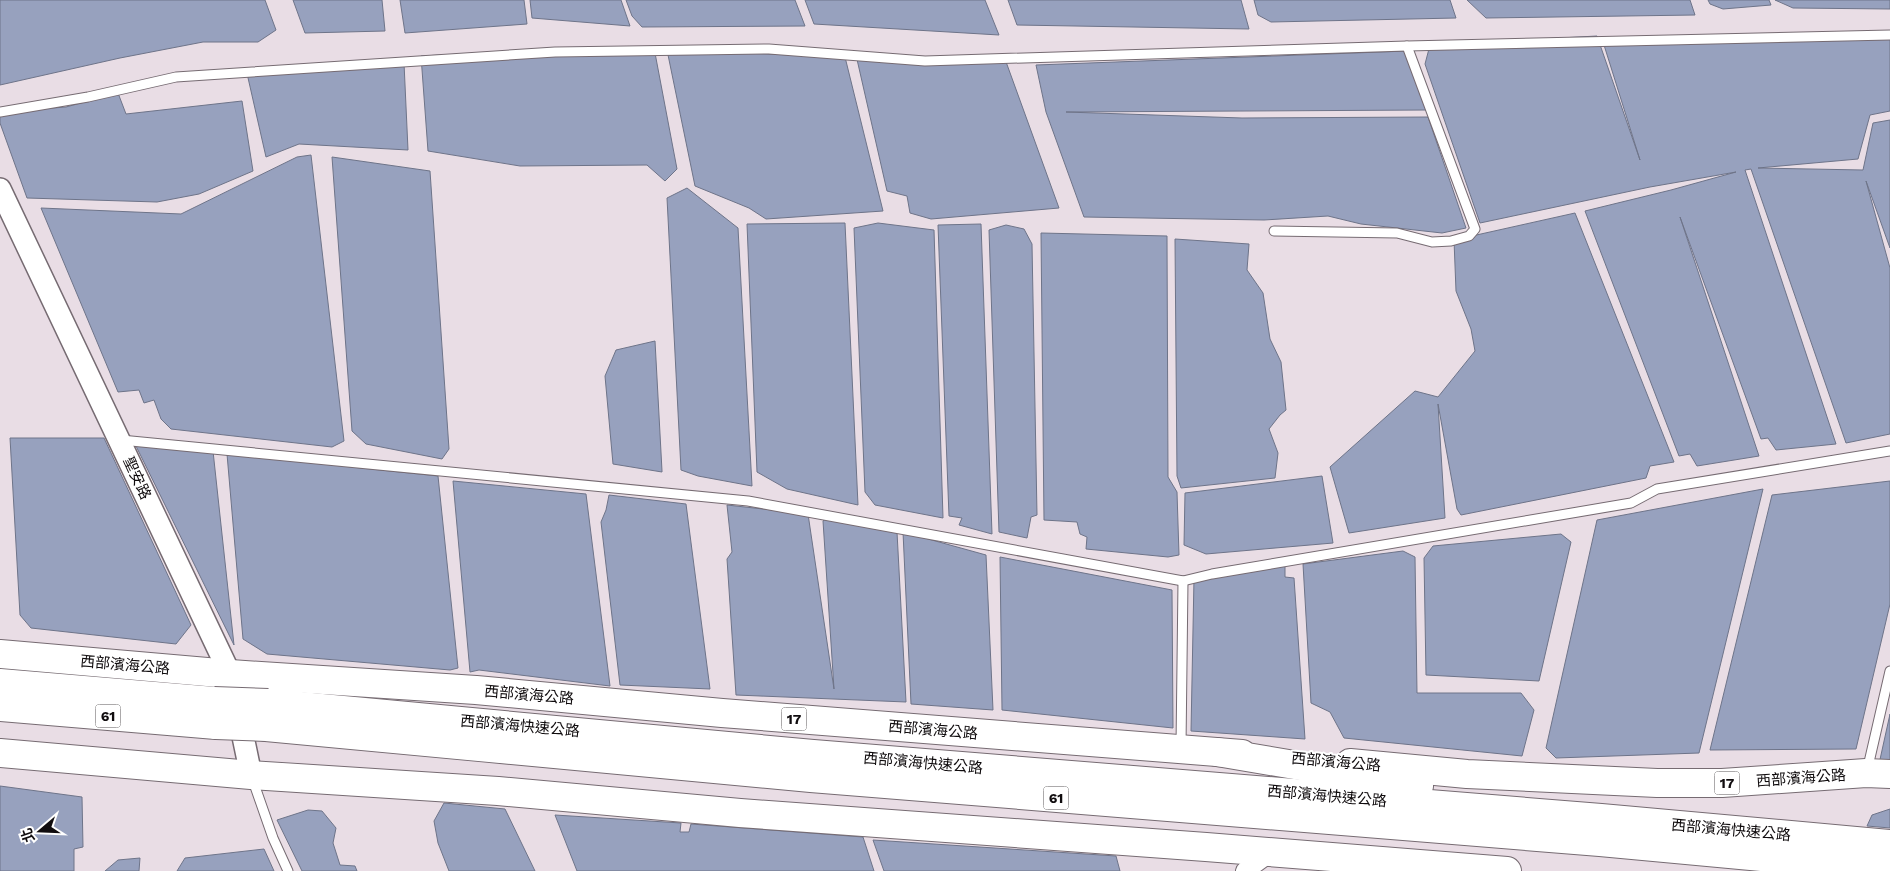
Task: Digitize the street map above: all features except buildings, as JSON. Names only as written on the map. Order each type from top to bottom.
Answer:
[{"type":"main road","name":"西部濱海公路","points":[[0,654],[230,674],[476,690],[722,713],[1217,752],[1467,774],[1722,783],[1878,774]]},
{"type":"main road","name":"西部濱海快速公路","points":[[0,683],[215,713]]},
{"type":"main road","name":"西部濱海快速公路","points":[[0,707],[267,715],[821,778],[1600,842],[1847,853]]},
{"type":"main road","points":[[1217,752],[1402,784],[1578,800],[1847,853]]},
{"type":"main road","points":[[0,754],[251,775],[498,791],[740,813],[1507,871]]},
{"type":"main road","name":"61","points":[[1847,853],[1890,844]]},
{"type":"main road","name":"61","points":[[1847,853],[1890,869]]},
{"type":"street","name":"聖安路","points":[[0,189],[230,674],[251,775]]},
{"type":"street","points":[[1245,871],[1271,852]]},
{"type":"lane","points":[[0,112],[88,97],[176,77],[555,52],[769,49],[925,61],[1407,46],[1890,35]]},
{"type":"lane","points":[[1274,231],[1397,233],[1432,242],[1451,241],[1469,236],[1475,228],[1407,46]]},
{"type":"lane","points":[[118,439],[748,501],[1183,581],[1221,572],[1631,503],[1657,489],[1890,451]]},
{"type":"lane","points":[[1181,750],[1183,581]]},
{"type":"lane","points":[[1878,774],[1890,672]]},
{"type":"lane","points":[[251,775],[273,838],[288,871]]},
{"type":"water","points":[[0,0],[265,0],[276,30],[258,42],[203,42],[120,58],[0,85]]},
{"type":"water","points":[[293,0],[382,0],[385,31],[305,33]]},
{"type":"water","points":[[400,0],[524,0],[527,24],[405,33]]},
{"type":"water","points":[[530,0],[621,0],[630,26],[532,18]]},
{"type":"water","points":[[626,0],[795,0],[805,26],[642,27],[632,16]]},
{"type":"water","points":[[805,0],[985,0],[999,35],[814,24]]},
{"type":"water","points":[[1008,0],[1241,0],[1249,29],[1017,25]]},
{"type":"water","points":[[1254,0],[1450,0],[1456,18],[1271,22],[1258,15]]},
{"type":"water","points":[[1467,0],[1690,0],[1695,15],[1486,18]]},
{"type":"water","points":[[1708,0],[1769,0],[1771,5],[1723,9],[1710,4]]},
{"type":"water","points":[[1775,0],[1890,0],[1890,9],[1793,8]]},
{"type":"water","points":[[1597,36],[1640,160],[1604,45],[1890,38],[1890,111],[1870,115],[1858,159],[1758,168],[1863,170],[1873,123],[1890,120],[1890,248],[1866,181],[1890,268],[1890,434],[1846,443],[1751,169],[1745,170],[1836,444],[1776,450],[1768,438],[1761,439],[1680,217],[1759,456],[1697,466],[1690,454],[1679,456],[1585,211],[1736,172],[1650,187],[1480,223],[1425,64],[1430,45]]},
{"type":"water","points":[[545,50],[655,53],[677,169],[665,181],[647,165],[520,166],[428,151],[421,56]]},
{"type":"water","points":[[667,50],[845,57],[883,211],[766,219],[749,208],[695,186]]},
{"type":"water","points":[[1407,51],[1427,110],[1066,112],[1242,118],[1428,117],[1466,228],[1442,233],[1361,224],[1328,216],[1264,220],[1084,217],[1046,112],[1036,65]]},
{"type":"water","points":[[856,55],[1005,59],[1059,208],[931,219],[910,213],[907,196],[887,191]]},
{"type":"water","points":[[404,63],[408,150],[299,144],[266,157],[246,69]]},
{"type":"water","points":[[118,93],[126,114],[242,101],[253,171],[199,194],[157,202],[27,198],[0,123],[0,112],[66,107]]},
{"type":"water","points":[[311,155],[344,441],[332,447],[171,429],[161,419],[154,400],[144,403],[139,390],[118,392],[41,208],[181,214],[297,157]]},
{"type":"water","points":[[332,157],[430,171],[449,449],[442,459],[366,444],[352,431]]},
{"type":"water","points":[[687,188],[738,228],[752,486],[698,476],[681,470],[667,198]]},
{"type":"water","points":[[1575,213],[1674,462],[1650,466],[1646,478],[1461,515],[1457,509],[1438,404],[1445,518],[1349,533],[1330,467],[1415,391],[1438,397],[1475,351],[1471,329],[1456,291],[1454,240]]},
{"type":"water","points":[[845,223],[858,505],[787,489],[757,472],[747,224]]},
{"type":"water","points":[[878,223],[934,230],[943,518],[875,505],[865,492],[854,228]]},
{"type":"water","points":[[981,224],[992,534],[959,525],[962,518],[949,516],[938,225]]},
{"type":"water","points":[[1006,225],[1024,229],[1032,244],[1037,515],[1031,517],[1027,538],[999,532],[989,230]]},
{"type":"water","points":[[1041,233],[1167,236],[1168,477],[1177,492],[1179,555],[1168,557],[1086,549],[1087,537],[1080,534],[1077,522],[1044,520]]},
{"type":"water","points":[[1175,239],[1249,244],[1247,270],[1263,293],[1270,339],[1281,362],[1286,410],[1269,429],[1278,453],[1275,478],[1181,488],[1177,476]]},
{"type":"water","points":[[655,341],[662,472],[613,464],[605,376],[616,350]]},
{"type":"water","points":[[10,438],[104,438],[191,625],[176,644],[31,628],[20,615]]},
{"type":"water","points":[[135,444],[213,451],[234,645]]},
{"type":"water","points":[[227,454],[438,476],[458,668],[450,670],[267,654],[243,639]]},
{"type":"water","points":[[1322,476],[1333,543],[1206,554],[1184,545],[1185,493]]},
{"type":"water","points":[[453,481],[586,494],[610,686],[479,670],[470,672]]},
{"type":"water","points":[[1890,481],[1890,604],[1856,749],[1710,750],[1772,495]]},
{"type":"water","points":[[1763,489],[1699,753],[1556,758],[1546,748],[1597,520]]},
{"type":"water","points":[[609,495],[686,504],[710,689],[620,685],[601,522]]},
{"type":"water","points":[[727,505],[808,514],[834,689],[823,521],[828,517],[897,532],[906,702],[736,695],[727,559],[732,552]]},
{"type":"water","points":[[903,532],[986,555],[993,710],[911,704]]},
{"type":"water","points":[[1561,534],[1571,542],[1539,681],[1426,675],[1424,558],[1433,546]]},
{"type":"water","points":[[1403,551],[1415,557],[1417,693],[1521,693],[1534,710],[1522,756],[1344,738],[1330,712],[1311,703],[1303,564]]},
{"type":"water","points":[[1000,557],[1172,590],[1173,728],[1002,710]]},
{"type":"water","points":[[1285,566],[1285,577],[1294,578],[1305,739],[1191,731],[1194,578]]},
{"type":"water","points":[[1890,714],[1890,760],[1879,764]]},
{"type":"water","points":[[0,786],[82,797],[83,847],[74,849],[74,871],[0,871]]},
{"type":"water","points":[[444,803],[505,809],[535,871],[449,871],[438,843],[434,821]]},
{"type":"water","points":[[1890,809],[1890,828],[1867,826],[1872,815]]},
{"type":"water","points":[[308,810],[322,811],[336,828],[333,843],[340,865],[355,866],[357,871],[302,871],[277,820]]},
{"type":"water","points":[[555,815],[681,823],[680,832],[689,832],[691,824],[863,837],[874,871],[577,871]]},
{"type":"water","points":[[873,840],[1116,856],[1120,871],[884,871]]},
{"type":"water","points":[[264,849],[274,871],[177,871],[185,858]]},
{"type":"water","points":[[140,858],[139,871],[105,871],[118,860]]}]
